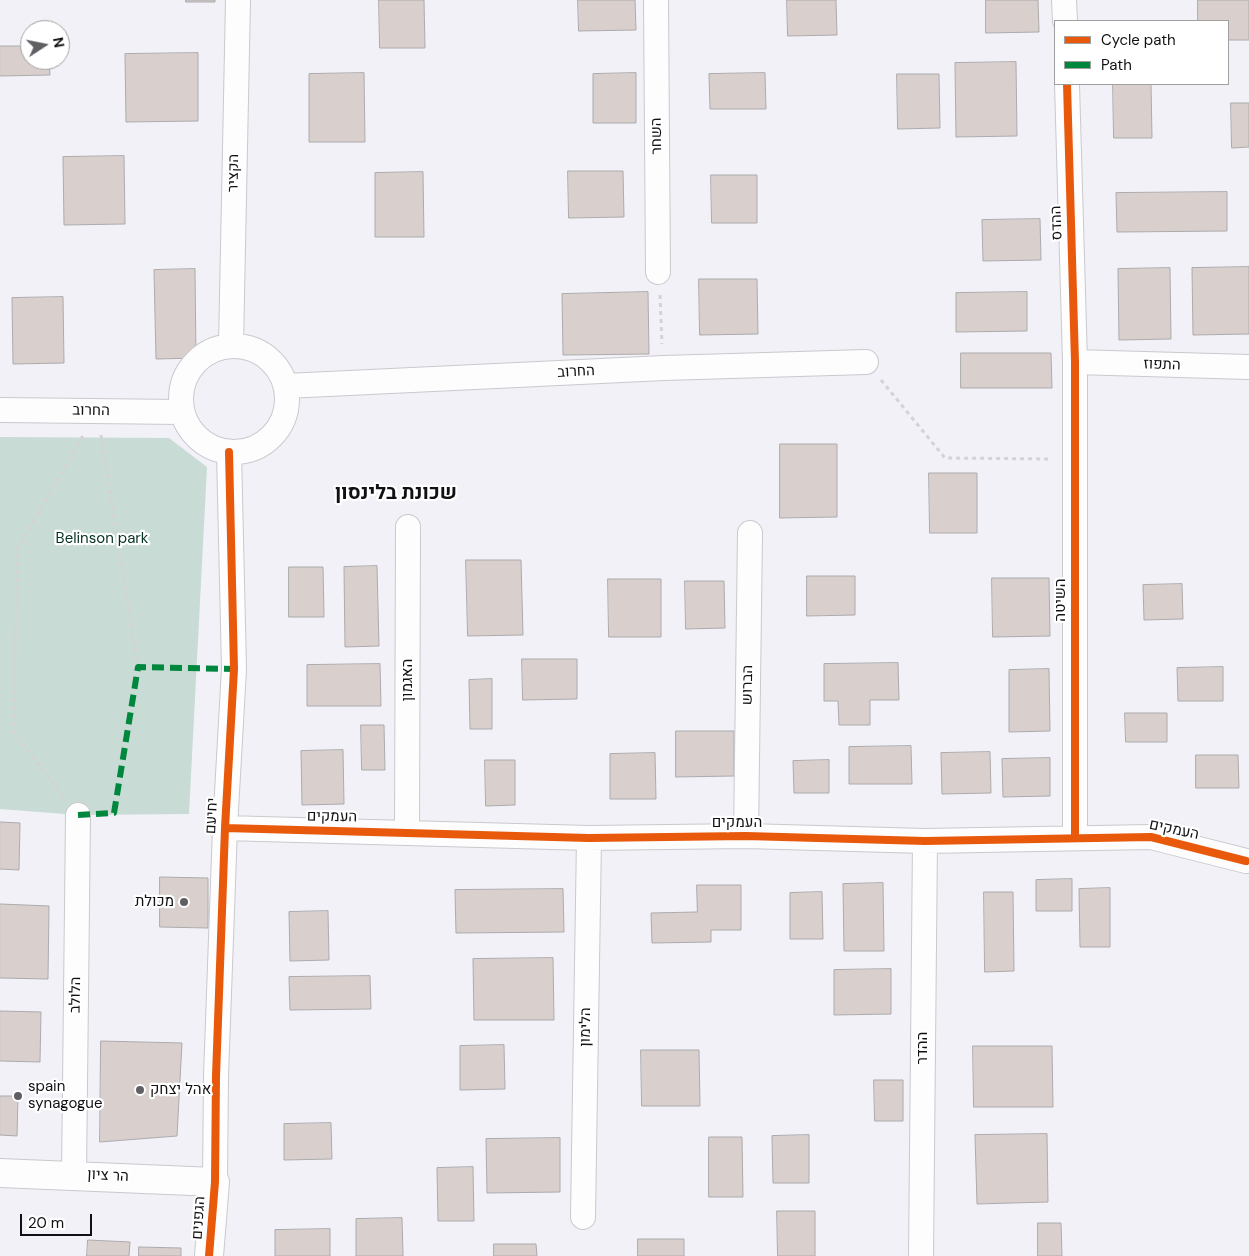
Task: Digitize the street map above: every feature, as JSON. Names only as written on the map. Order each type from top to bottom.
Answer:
[{"type":"street","name":"הקציר","points":[[231,345],[238,0]]},
{"type":"street","name":"השחר","points":[[656,0],[658,272]]},
{"type":"street","points":[[1064,0],[1064,20]]},
{"type":"street","name":"ההדס","points":[[1066,85],[1075,362]]},
{"type":"street","points":[[231,345],[250,348],[266,356],[278,369],[286,386],[287,403],[284,419],[275,434],[262,445],[246,451],[230,452],[216,450],[194,435],[182,412],[180,396],[184,381],[191,367],[202,356],[216,348],[231,345]]},
{"type":"street","name":"החרוב","points":[[286,386],[664,368],[866,362]]},
{"type":"street","name":"התפוז","points":[[1075,362],[1249,367]]},
{"type":"street","name":"השיטה","points":[[1075,362],[1075,837]]},
{"type":"street","name":"החרוב","points":[[0,410],[182,412]]},
{"type":"street","name":"יחיעם","points":[[215,1182],[216,1076],[225,828],[234,669],[230,452]]},
{"type":"street","name":"האגמון","points":[[407,833],[408,526]]},
{"type":"street","name":"הברוש","points":[[746,836],[750,533]]},
{"type":"street","name":"הלולב","points":[[74,1175],[78,815]]},
{"type":"street","name":"העמקים","points":[[225,828],[589,838],[746,836],[925,841],[1151,837],[1246,861]]},
{"type":"street","name":"הלימון","points":[[583,1217],[589,838]]},
{"type":"street","name":"ההדר","points":[[921,1256],[925,841]]},
{"type":"street","name":"הר ציון","points":[[0,1173],[215,1182]]},
{"type":"street","name":"הגפנים","points":[[210,1256],[215,1182]]},
{"type":"path","points":[[658,272],[664,368]]},
{"type":"path","points":[[866,362],[945,458],[1075,460]]},
{"type":"path","points":[[97,411],[138,667]]},
{"type":"path","points":[[78,815],[13,732],[18,548],[97,411]]},
{"type":"green space","name":"Belinson park","points":[[0,437],[169,438],[207,467],[189,814],[78,815],[0,809]]},
{"type":"building","points":[[186,0],[215,0],[215,2],[186,2]]},
{"type":"building","points":[[379,0],[424,0],[425,48],[380,48]]},
{"type":"building","points":[[578,0],[635,0],[636,30],[579,31]]},
{"type":"building","points":[[787,0],[836,0],[837,35],[788,36]]},
{"type":"building","points":[[986,0],[1038,0],[1039,32],[986,33]]},
{"type":"building","points":[[1198,0],[1249,0],[1249,40],[1229,40],[1229,20],[1198,20]]},
{"type":"building","points":[[0,46],[20,46],[20,70],[50,70],[50,75],[0,76]]},
{"type":"building","points":[[198,53],[198,121],[126,122],[125,54]]},
{"type":"building","points":[[1016,62],[1017,136],[956,137],[955,63]]},
{"type":"building","points":[[364,73],[365,142],[309,142],[309,74]]},
{"type":"building","points":[[636,73],[636,123],[593,123],[593,74]]},
{"type":"building","points":[[765,73],[766,109],[710,109],[709,74]]},
{"type":"building","points":[[897,74],[939,74],[940,128],[898,129]]},
{"type":"building","points":[[1113,85],[1151,85],[1152,138],[1114,138]]},
{"type":"building","points":[[1231,103],[1249,103],[1249,147],[1232,148]]},
{"type":"building","points":[[124,156],[125,224],[64,225],[63,157]]},
{"type":"building","points":[[568,171],[623,171],[624,217],[569,218]]},
{"type":"building","points":[[423,172],[424,237],[375,237],[375,173]]},
{"type":"building","points":[[711,175],[757,175],[757,223],[712,223]]},
{"type":"building","points":[[1227,192],[1227,231],[1117,232],[1116,193]]},
{"type":"building","points":[[1040,219],[1041,260],[983,261],[982,220]]},
{"type":"building","points":[[1249,267],[1249,334],[1193,335],[1192,268]]},
{"type":"building","points":[[1170,268],[1171,339],[1119,340],[1118,269]]},
{"type":"building","points":[[195,269],[196,358],[156,359],[154,270]]},
{"type":"building","points":[[699,279],[757,279],[758,334],[700,335]]},
{"type":"building","points":[[648,292],[649,354],[563,355],[562,294]]},
{"type":"building","points":[[1027,292],[1027,331],[956,332],[956,293]]},
{"type":"building","points":[[63,297],[64,363],[13,364],[12,298]]},
{"type":"building","points":[[961,353],[1051,353],[1052,388],[961,388]]},
{"type":"building","points":[[780,444],[837,444],[837,517],[780,518]]},
{"type":"building","points":[[929,473],[977,473],[977,533],[930,533]]},
{"type":"building","points":[[466,560],[521,560],[523,635],[468,636]]},
{"type":"building","points":[[377,566],[379,646],[345,647],[344,567]]},
{"type":"building","points":[[289,567],[323,567],[324,617],[289,617]]},
{"type":"building","points":[[807,576],[855,576],[855,615],[807,616]]},
{"type":"building","points":[[992,578],[1049,578],[1050,636],[993,637]]},
{"type":"building","points":[[608,579],[661,579],[661,637],[609,637]]},
{"type":"building","points":[[685,581],[724,581],[725,628],[686,629]]},
{"type":"building","points":[[1182,584],[1183,619],[1144,620],[1143,585]]},
{"type":"building","points":[[522,659],[577,659],[577,699],[523,700]]},
{"type":"building","points":[[898,663],[899,700],[870,700],[870,725],[839,725],[838,701],[824,701],[824,664]]},
{"type":"building","points":[[380,664],[381,706],[307,706],[307,665]]},
{"type":"building","points":[[1223,667],[1223,701],[1178,701],[1177,668]]},
{"type":"building","points":[[1049,669],[1050,731],[1009,732],[1009,670]]},
{"type":"building","points":[[492,679],[492,729],[470,729],[469,680]]},
{"type":"building","points":[[1125,713],[1167,713],[1167,742],[1126,742]]},
{"type":"building","points":[[361,725],[384,725],[385,770],[362,770]]},
{"type":"building","points":[[676,731],[734,731],[734,776],[676,777]]},
{"type":"building","points":[[911,746],[912,784],[849,784],[849,747]]},
{"type":"building","points":[[343,750],[344,804],[302,805],[301,751]]},
{"type":"building","points":[[990,752],[991,793],[942,794],[941,753]]},
{"type":"building","points":[[655,753],[656,799],[610,799],[610,754]]},
{"type":"building","points":[[1196,755],[1238,755],[1239,788],[1196,788]]},
{"type":"building","points":[[1050,758],[1050,796],[1003,797],[1002,759]]},
{"type":"building","points":[[485,760],[515,760],[515,805],[486,806]]},
{"type":"building","points":[[829,760],[829,793],[794,793],[793,761]]},
{"type":"building","points":[[0,822],[20,823],[19,870],[0,869]]},
{"type":"building","name":"מכולת","points":[[160,877],[208,878],[208,928],[160,927]]},
{"type":"building","points":[[1072,879],[1072,911],[1036,911],[1036,880]]},
{"type":"building","points":[[883,883],[884,951],[844,951],[843,884]]},
{"type":"building","points":[[697,885],[741,885],[741,930],[711,930],[711,942],[652,943],[651,913],[697,912]]},
{"type":"building","points":[[1110,888],[1110,947],[1080,947],[1079,889]]},
{"type":"building","points":[[563,889],[564,932],[456,933],[455,890]]},
{"type":"building","points":[[822,892],[823,939],[790,939],[790,893]]},
{"type":"building","points":[[984,892],[1013,892],[1014,971],[985,972]]},
{"type":"building","points":[[0,904],[49,906],[48,979],[0,978]]},
{"type":"building","points":[[328,911],[329,960],[290,961],[289,912]]},
{"type":"building","points":[[553,958],[554,1020],[474,1020],[473,959]]},
{"type":"building","points":[[891,969],[891,1014],[834,1015],[834,970]]},
{"type":"building","points":[[370,976],[371,1009],[290,1010],[289,977]]},
{"type":"building","points":[[0,1011],[41,1012],[40,1062],[0,1061]]},
{"type":"building","name":"אהל יצחק","points":[[101,1041],[182,1043],[177,1136],[100,1142]]},
{"type":"building","points":[[504,1045],[505,1089],[460,1090],[460,1046]]},
{"type":"building","points":[[973,1046],[1052,1046],[1053,1107],[974,1107]]},
{"type":"building","points":[[641,1050],[699,1050],[700,1106],[642,1106]]},
{"type":"building","points":[[874,1080],[903,1080],[903,1121],[875,1121]]},
{"type":"building","points":[[0,1096],[18,1096],[17,1136],[0,1135]]},
{"type":"building","points":[[331,1123],[332,1159],[284,1160],[284,1124]]},
{"type":"building","points":[[1047,1134],[1048,1202],[977,1204],[975,1135]]},
{"type":"building","points":[[809,1135],[809,1183],[773,1183],[772,1136]]},
{"type":"building","points":[[709,1137],[742,1137],[743,1197],[709,1197]]},
{"type":"building","points":[[560,1138],[560,1192],[487,1193],[486,1139]]},
{"type":"building","points":[[473,1167],[474,1221],[438,1221],[437,1168]]},
{"type":"building","points":[[777,1211],[815,1211],[815,1256],[778,1256]]},
{"type":"building","points":[[402,1218],[403,1256],[356,1256],[356,1219]]},
{"type":"building","points":[[1038,1223],[1061,1223],[1062,1256],[1038,1256]]},
{"type":"building","points":[[330,1229],[330,1256],[275,1256],[275,1230]]},
{"type":"building","points":[[638,1239],[684,1239],[684,1256],[638,1256]]},
{"type":"building","points":[[88,1240],[130,1242],[129,1256],[87,1256]]},
{"type":"building","points":[[494,1244],[536,1244],[537,1256],[494,1256]]},
{"type":"building","points":[[139,1247],[181,1248],[181,1256],[139,1256]]},
{"type":"marked path","points":[[78,815],[114,813],[138,667],[234,669]]},
{"type":"cycle path","points":[[1067,85],[1075,362],[1075,837]]},
{"type":"cycle path","points":[[209,1256],[215,1182],[216,1076],[225,828],[234,669],[229,452]]},
{"type":"cycle path","points":[[225,828],[589,838],[746,836],[925,841],[1151,837],[1246,861]]},
{"type":"place","name":"מכולת","points":[[184,902]]},
{"type":"place","name":"אהל יצחק","points":[[140,1090]]},
{"type":"place","name":"spain synagogue","points":[[18,1096]]},
{"type":"district","name":"שכונת בלינסון","points":[[396,494]]}]
